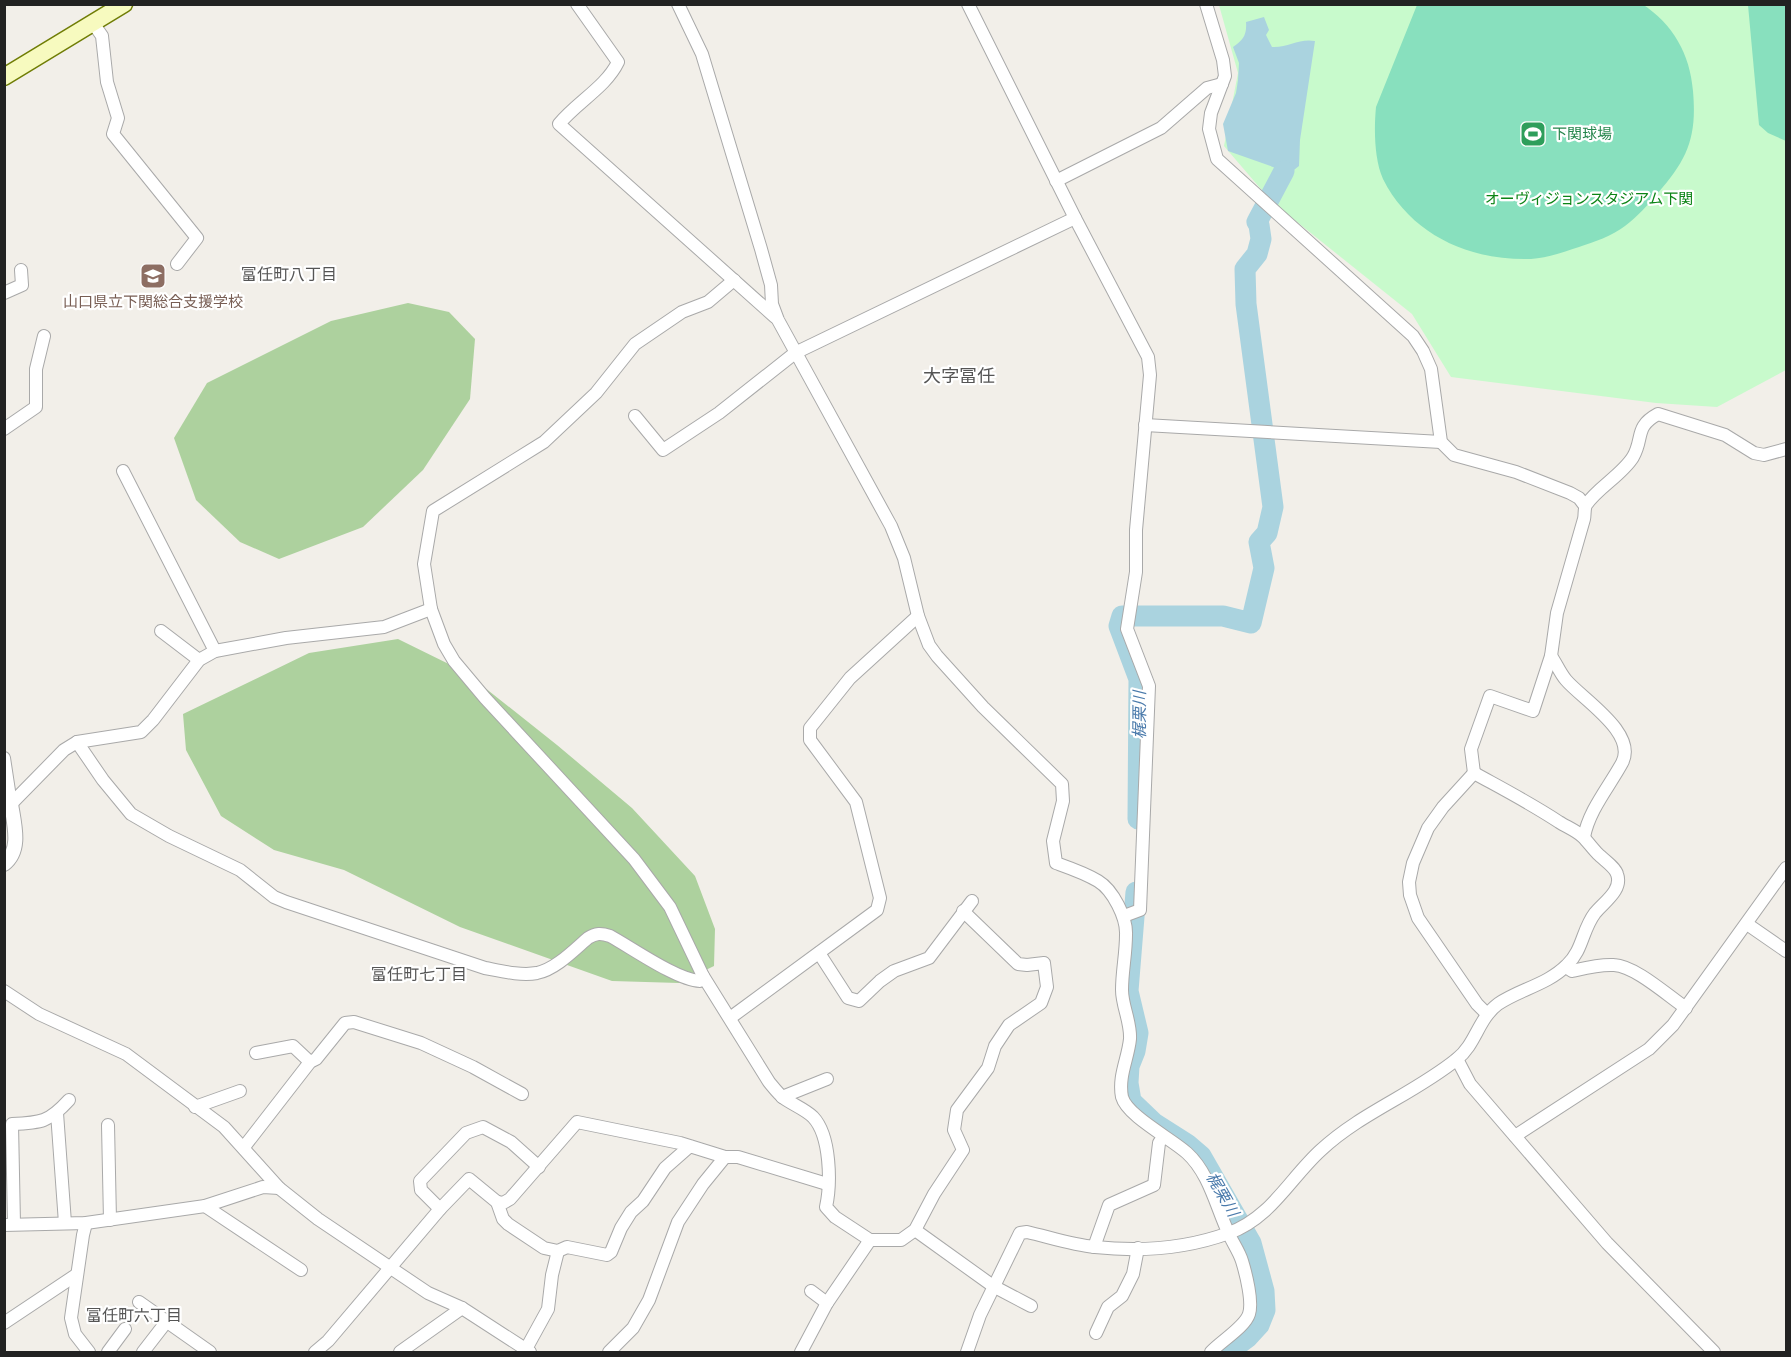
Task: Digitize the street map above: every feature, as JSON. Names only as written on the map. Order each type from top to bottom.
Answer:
[{"type":"main road","points":[[4,77],[124,4]]},
{"type":"street","points":[[577,4],[618,63],[613,74],[568,112],[559,124],[778,320]]},
{"type":"street","points":[[678,4],[702,54],[761,249],[771,285],[772,304],[778,320],[891,526],[904,558],[918,616],[929,645],[983,707],[1062,784],[1063,801],[1053,841],[1056,863],[1078,870],[1100,882],[1124,916],[1127,934],[1122,992],[1130,1041],[1122,1072],[1122,1096],[1126,1105],[1197,1163],[1231,1232],[1242,1260],[1251,1300],[1249,1314],[1244,1325],[1222,1341],[1211,1353]]},
{"type":"street","points":[[968,4],[1056,181],[1148,357],[1150,375],[1136,530],[1137,572],[1128,629],[1149,686],[1140,910],[1124,916]]},
{"type":"street","points":[[1206,4],[1223,60],[1225,75],[1211,113],[1209,129],[1217,159],[1413,336],[1431,369],[1441,442],[1454,455],[1516,472],[1570,493],[1580,498],[1585,506],[1584,519],[1557,613],[1551,656],[1533,711],[1490,696],[1471,749],[1474,774]]},
{"type":"street","points":[[93,23],[102,36],[107,82],[118,117],[113,134],[197,238],[177,264]]},
{"type":"street","points":[[1056,181],[1161,128],[1207,88],[1222,84]]},
{"type":"street","points":[[635,416],[663,450],[719,413],[795,353],[1075,218]]},
{"type":"street","points":[[4,293],[22,285],[21,270]]},
{"type":"street","points":[[734,280],[708,302],[682,312],[635,344],[596,393],[544,442],[433,511],[424,564],[431,609],[444,644],[454,661],[485,698],[633,859],[670,907],[703,976],[769,1082],[782,1097],[813,1117],[823,1136],[828,1151],[829,1194],[826,1207],[835,1217],[870,1240],[901,1240],[915,1230],[934,1194],[963,1150],[954,1130],[957,1110],[988,1068],[995,1046],[1009,1025],[1041,1003],[1047,987],[1044,963],[1018,964],[963,911]]},
{"type":"street","points":[[4,429],[36,407],[36,369],[44,336]]},
{"type":"street","points":[[1585,506],[1633,457],[1641,429],[1650,418],[1658,414],[1725,435],[1754,453],[1764,455],[1786,449]]},
{"type":"street","points":[[1145,425],[1441,442]]},
{"type":"street","points":[[123,471],[215,651]]},
{"type":"street","points":[[11,804],[64,750],[77,742],[141,732],[153,720],[199,660],[215,651],[286,638],[384,627],[431,609]]},
{"type":"street","points":[[730,1018],[877,910],[880,898],[856,802],[810,740],[810,728],[850,678],[918,616]]},
{"type":"street","points":[[161,631],[199,660]]},
{"type":"street","points":[[1551,656],[1565,680],[1609,721],[1621,736],[1625,747],[1624,760],[1586,825],[1584,837]]},
{"type":"street","points":[[77,742],[103,780],[131,814],[169,836],[240,870],[274,897],[286,903],[496,970],[527,974],[545,970],[588,938],[601,933],[680,976],[700,981],[703,976]]},
{"type":"street","points":[[4,758],[16,850],[12,858],[4,864]]},
{"type":"street","points":[[967,1353],[980,1315],[1020,1233],[1027,1232],[1094,1247],[1153,1250],[1170,1248],[1231,1232],[1260,1217],[1320,1151],[1349,1126],[1436,1076],[1465,1052],[1480,1023],[1500,1003],[1546,982],[1566,967],[1577,955],[1585,929],[1619,882],[1617,872],[1589,845],[1584,837],[1538,808],[1474,774]]},
{"type":"street","points":[[1474,774],[1443,807],[1428,828],[1413,862],[1409,882],[1410,895],[1418,918],[1477,1004],[1487,1014]]},
{"type":"street","points":[[1515,1136],[1648,1049],[1673,1025],[1786,868]]},
{"type":"street","points":[[819,953],[848,998],[859,1002],[894,971],[929,958],[972,901]]},
{"type":"street","points":[[1747,924],[1786,951]]},
{"type":"street","points":[[1566,967],[1572,971],[1602,965],[1616,965],[1630,970],[1686,1008]]},
{"type":"street","points":[[4,991],[39,1014],[126,1054],[224,1127],[279,1188],[318,1219],[428,1293],[462,1308],[527,1351],[548,1308],[558,1251]]},
{"type":"street","points":[[244,1147],[310,1062],[316,1059],[345,1023],[354,1022],[421,1042],[522,1094]]},
{"type":"street","points":[[256,1053],[293,1046],[310,1062]]},
{"type":"street","points":[[1456,1059],[1470,1084],[1607,1244],[1714,1353]]},
{"type":"street","points":[[782,1097],[827,1079]]},
{"type":"street","points":[[195,1107],[240,1091]]},
{"type":"street","points":[[69,1100],[50,1118],[32,1123],[12,1124],[9,1224],[86,1223],[110,1220],[205,1206],[263,1187],[279,1188]]},
{"type":"street","points":[[57,1113],[65,1223]]},
{"type":"street","points":[[497,1203],[510,1199],[577,1122],[680,1143],[725,1157],[738,1157],[827,1184]]},
{"type":"street","points":[[108,1125],[110,1220]]},
{"type":"street","points":[[440,1209],[421,1190],[420,1181],[466,1133],[483,1127],[511,1142],[539,1167]]},
{"type":"street","points":[[1094,1247],[1109,1205],[1154,1185],[1159,1143],[1163,1137]]},
{"type":"street","points":[[315,1353],[328,1341],[440,1209],[469,1179],[497,1203],[503,1219],[508,1224],[544,1248],[558,1251],[567,1248],[607,1255],[611,1252],[631,1212],[643,1201],[665,1168],[690,1146]]},
{"type":"street","points":[[609,1353],[633,1328],[649,1300],[678,1222],[703,1184],[725,1157]]},
{"type":"street","points":[[205,1206],[302,1270]]},
{"type":"street","points":[[86,1223],[71,1318],[75,1334],[89,1353]]},
{"type":"street","points":[[915,1230],[993,1287],[1031,1306]]},
{"type":"street","points":[[801,1353],[827,1304],[870,1240]]},
{"type":"street","points":[[1096,1334],[1108,1307],[1122,1296],[1133,1274],[1138,1248]]},
{"type":"street","points":[[4,1323],[76,1275]]},
{"type":"street","points":[[811,1291],[827,1304]]},
{"type":"street","points":[[140,1302],[210,1352]]},
{"type":"street","points":[[400,1353],[462,1308]]},
{"type":"street","points":[[142,1353],[167,1321]]},
{"type":"street","points":[[108,1353],[125,1329]]},
{"type":"green space","name":"下関球場","points":[[1642,4],[1663,21],[1684,52],[1691,77],[1694,107],[1692,135],[1683,158],[1668,181],[1634,219],[1614,233],[1585,245],[1543,257],[1508,258],[1486,255],[1445,241],[1409,215],[1395,199],[1383,179],[1376,153],[1376,107],[1417,5]]},
{"type":"green space","name":"オーヴィジョンスタジアム下関","points":[[1219,5],[1786,5],[1786,370],[1717,407],[1656,403],[1451,377],[1412,314],[1272,202],[1224,146],[1238,73]]},
{"type":"green space","points":[[1748,5],[1786,5],[1786,141],[1768,133],[1759,125]]},
{"type":"green space","points":[[408,303],[449,312],[475,339],[470,399],[423,470],[363,527],[279,559],[240,542],[196,500],[174,438],[207,383],[331,321]]},
{"type":"green space","points":[[398,639],[465,672],[632,808],[695,876],[715,929],[714,966],[679,983],[612,981],[460,927],[344,870],[274,850],[221,816],[186,750],[183,714],[309,653]]},
{"type":"water","points":[[1264,17],[1269,30],[1266,35],[1272,47],[1309,40],[1315,41],[1300,140],[1299,166],[1290,173],[1228,151],[1223,124],[1236,93],[1238,80],[1239,63],[1233,47],[1244,37],[1246,22]]},
{"type":"waterway","name":"梶栗川","points":[[1138,819],[1139,679],[1119,626],[1122,616],[1223,616],[1251,623],[1264,568],[1259,542],[1267,533],[1273,507],[1246,304],[1245,269],[1257,254],[1261,239],[1257,222],[1284,171]]},
{"type":"waterway","name":"梶栗川","points":[[1136,892],[1128,991],[1138,1033],[1135,1051],[1129,1066],[1128,1083],[1131,1101],[1154,1123],[1201,1156],[1251,1243],[1264,1291],[1265,1310],[1259,1325],[1248,1337],[1228,1352]]},
{"type":"place","name":"下関球場","points":[[1533,134]]},
{"type":"place","name":"山口県立下関総合支援学校","points":[[153,276]]},
{"type":"district","name":"富任町八丁目","points":[[289,274]]},
{"type":"district","name":"大字冨任","points":[[959,376]]},
{"type":"district","name":"富任町七丁目","points":[[419,974]]},
{"type":"district","name":"富任町六丁目","points":[[134,1315]]}]
